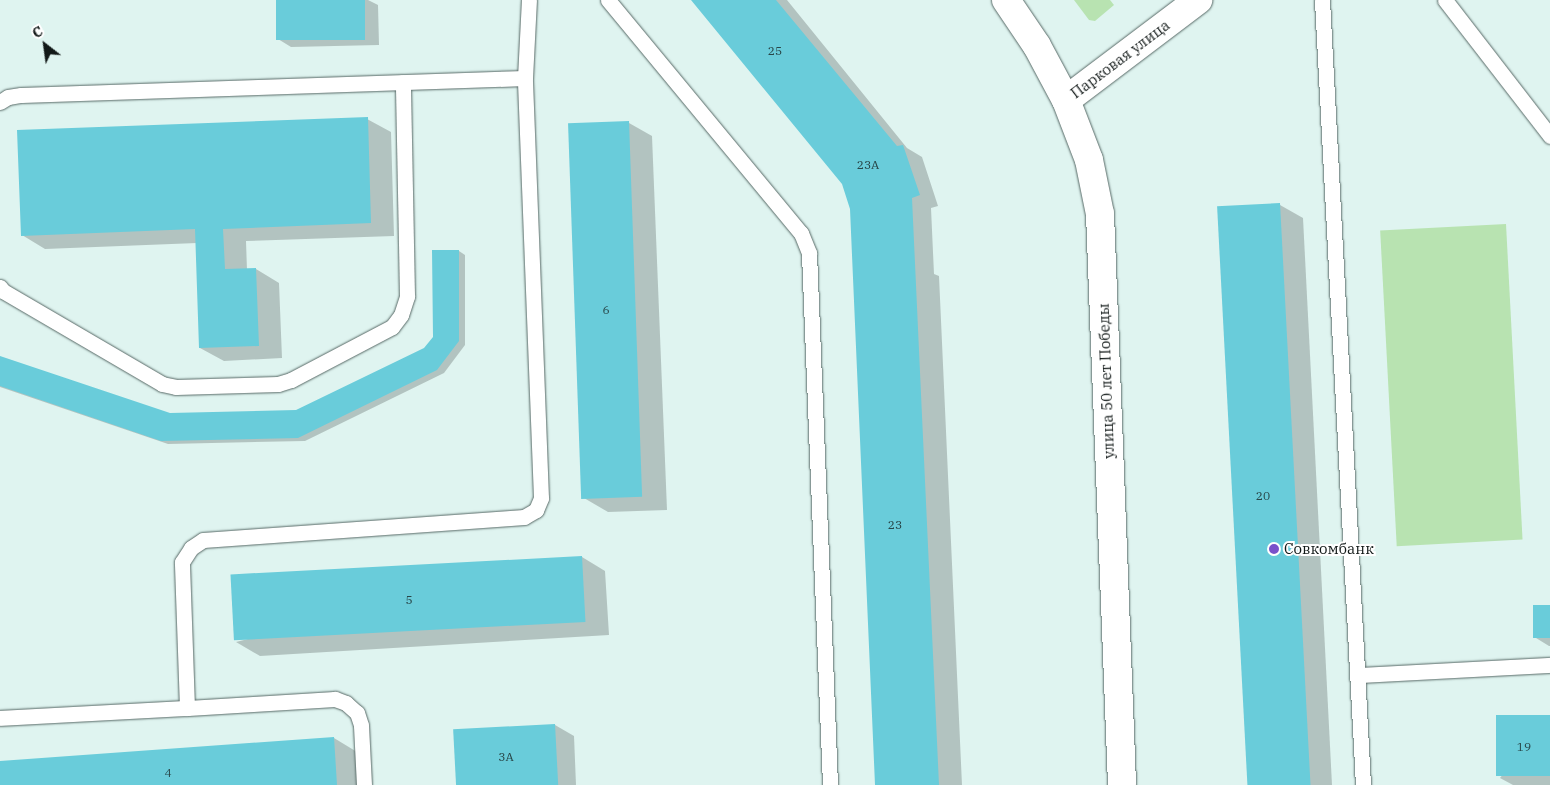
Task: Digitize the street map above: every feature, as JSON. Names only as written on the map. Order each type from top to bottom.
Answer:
[{"type":"street","name":"улица 50 лет Победы","points":[[1006,0],[1038,46],[1066,100],[1089,160],[1100,214],[1122,785]]},
{"type":"street","name":"Парковая улица","points":[[1066,100],[1198,0]]},
{"type":"lane","points":[[188,708],[182,562],[191,548],[203,540],[524,518],[536,510],[541,498],[525,78],[529,0]]},
{"type":"lane","points":[[608,0],[801,233],[809,254],[830,785]]},
{"type":"lane","points":[[1322,0],[1363,785]]},
{"type":"lane","points":[[1445,0],[1550,136]]},
{"type":"lane","points":[[0,102],[8,97],[21,94],[525,78]]},
{"type":"lane","points":[[0,287],[3,291],[162,384],[176,387],[278,384],[291,380],[392,327],[401,315],[406,296],[403,82]]},
{"type":"lane","points":[[1358,676],[1550,665]]},
{"type":"lane","points":[[0,718],[335,700],[346,703],[357,713],[361,725],[364,785]]},
{"type":"green space","points":[[1074,0],[1110,0],[1114,5],[1095,21],[1089,20]]},
{"type":"green space","points":[[1506,224],[1523,540],[1397,546],[1380,231]]},
{"type":"building","points":[[276,0],[365,0],[365,40],[276,40]]},
{"type":"building","points":[[691,0],[776,0],[897,146],[903,145],[920,195],[912,198],[939,785],[875,785],[850,209],[842,184]]},
{"type":"building","points":[[368,117],[371,223],[223,229],[225,269],[256,268],[259,346],[199,348],[195,229],[21,236],[17,130]]},
{"type":"building","points":[[629,121],[642,497],[581,499],[568,123]]},
{"type":"building","points":[[1280,203],[1311,785],[1247,785],[1217,206]]},
{"type":"building","points":[[432,250],[459,250],[459,341],[437,370],[298,438],[161,441],[0,386],[0,356],[170,413],[296,410],[424,348],[433,337]]},
{"type":"building","points":[[582,556],[585,622],[234,640],[230,574]]},
{"type":"building","points":[[1533,605],[1550,605],[1550,638],[1533,638]]},
{"type":"building","points":[[1496,715],[1550,715],[1550,776],[1496,776]]},
{"type":"building","points":[[555,724],[558,785],[456,785],[453,729]]},
{"type":"building","points":[[334,737],[337,785],[0,785],[0,761]]},
{"type":"place","name":"Совкомбанк","points":[[1274,549]]}]
